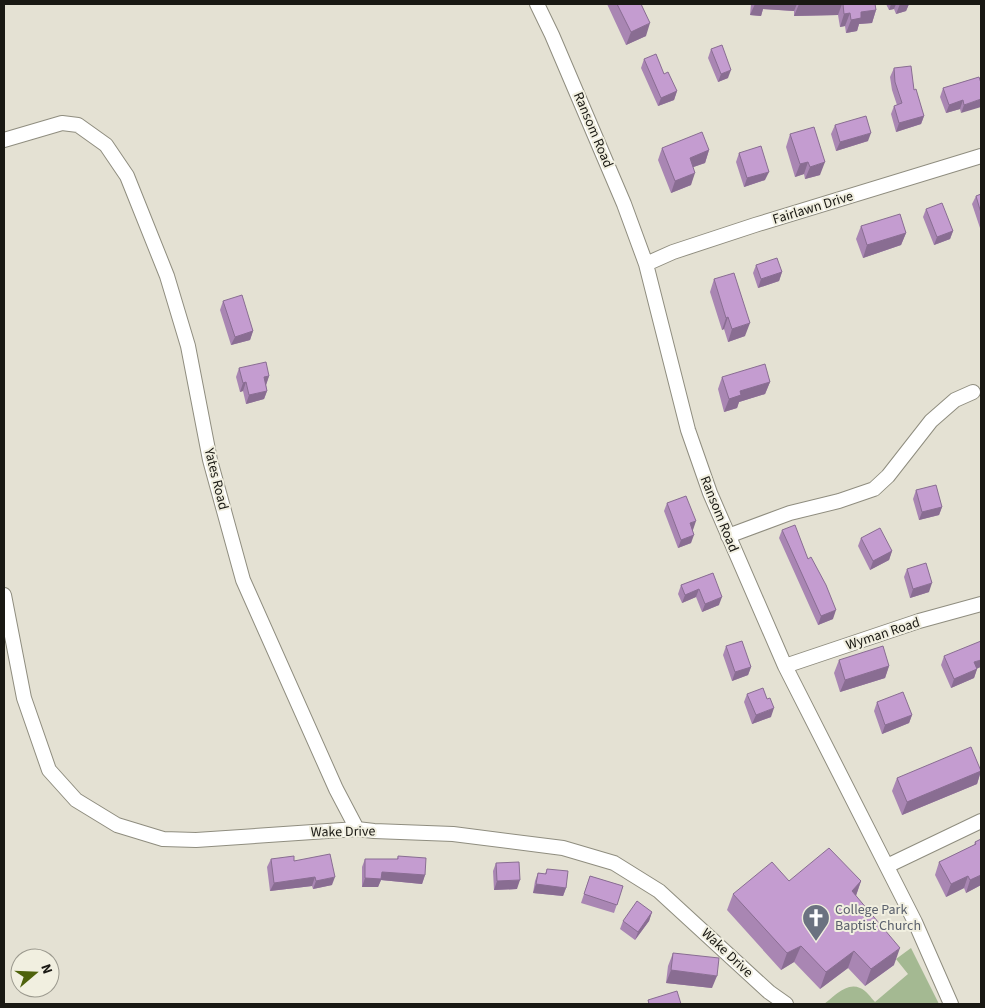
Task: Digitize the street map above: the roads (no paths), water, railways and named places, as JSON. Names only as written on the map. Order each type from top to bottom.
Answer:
[{"type":"street","name":"Ransom Road","points":[[537,4],[624,204],[646,264],[688,430],[710,493],[785,666],[915,922],[952,1004]]},
{"type":"street","name":"Yates Road","points":[[4,140],[62,123],[78,125],[106,145],[127,176],[168,276],[188,346],[210,460],[243,580],[336,789],[357,829]]},
{"type":"street","name":"Fairlawn Drive","points":[[646,264],[673,252],[981,156]]},
{"type":"street","points":[[728,536],[790,513],[839,501],[874,489],[888,476],[931,421],[955,400],[973,392]]},
{"type":"street","name":"Wake Drive","points":[[4,595],[24,698],[49,770],[76,800],[117,825],[162,839],[206,839],[357,829],[374,832],[453,834],[563,848],[614,863],[659,891],[769,992],[786,1004]]},
{"type":"street","name":"Wyman Road","points":[[785,666],[919,621],[981,604]]},
{"type":"street","points":[[887,866],[981,821]]},
{"type":"place","name":"College Park Baptist Church","points":[[816,942]]}]
